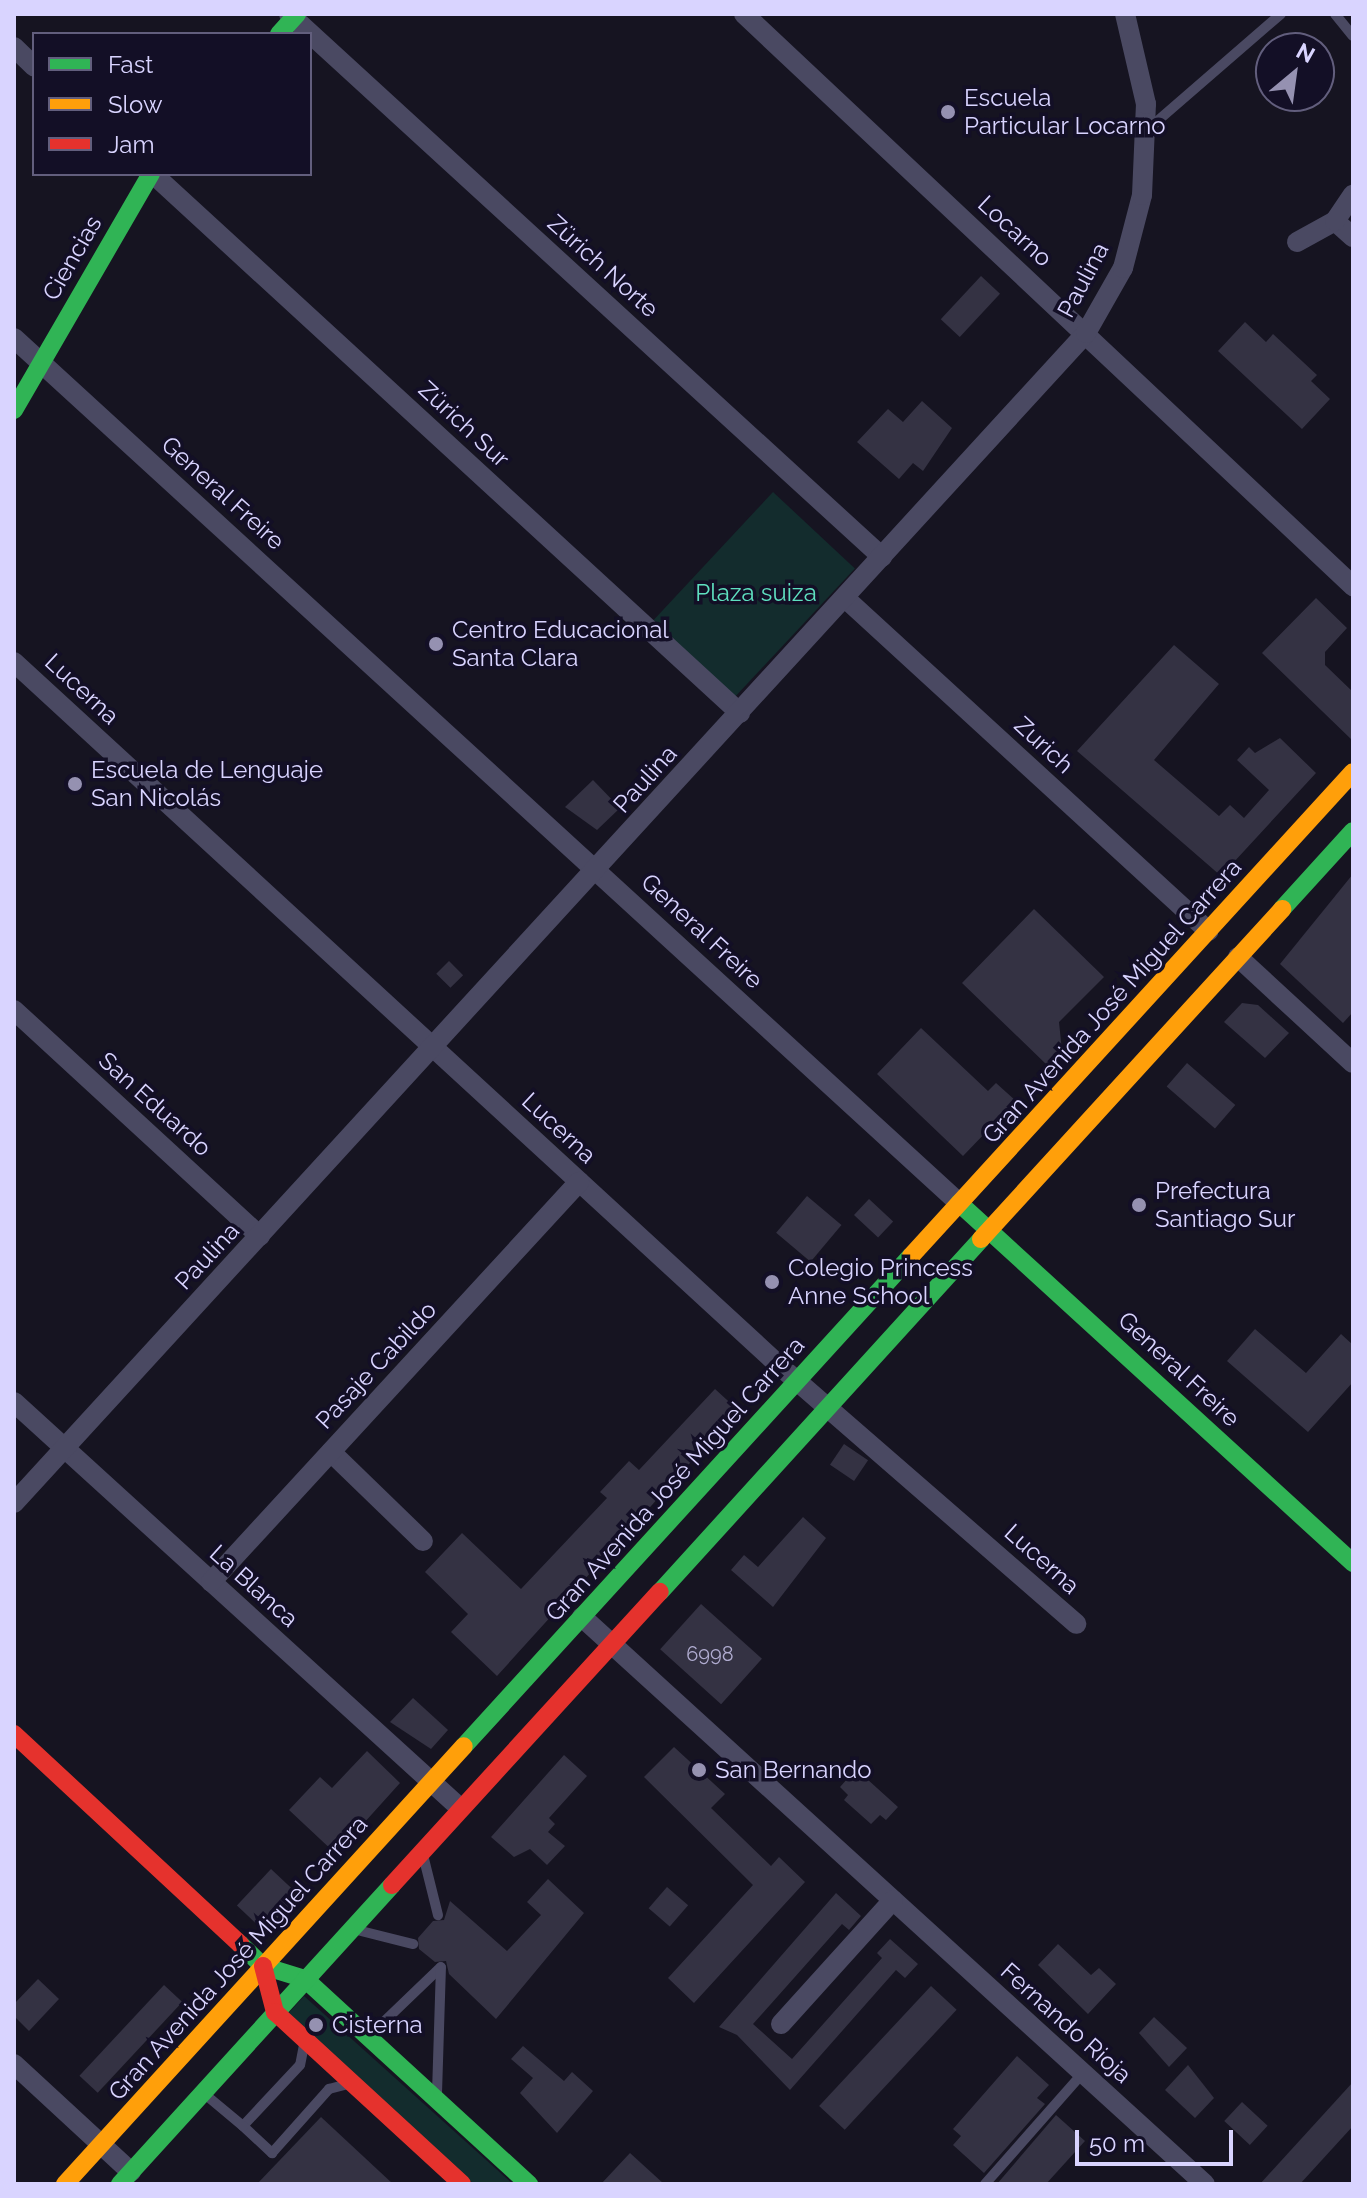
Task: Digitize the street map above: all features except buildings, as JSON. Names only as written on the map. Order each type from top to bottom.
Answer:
[{"type":"main road","points":[[280,32],[293,15]]},
{"type":"main road","name":"Ciencias","points":[[14,410],[151,176]]},
{"type":"main road","name":"Gran Avenida José Miguel Carrera","points":[[65,2184],[1353,772]]},
{"type":"main road","points":[[125,2178],[1353,831]]},
{"type":"main road","name":"General Freire","points":[[959,1203],[1353,1563]]},
{"type":"main road","points":[[14,1734],[263,1966],[305,1979],[529,2184]]},
{"type":"main road","points":[[263,1966],[275,2012],[462,2184]]},
{"type":"street","name":"Locarno","points":[[744,14],[1353,586]]},
{"type":"street","name":"Paulina","points":[[14,1503],[598,870],[1086,333],[1130,248],[1147,130],[1125,14]]},
{"type":"street","name":"Zürich Norte","points":[[293,15],[311,32]]},
{"type":"street","name":"Zürich Norte","points":[[312,32],[882,557]]},
{"type":"street","points":[[14,47],[32,64]]},
{"type":"street","name":"Zürich Sur","points":[[154,176],[740,713]]},
{"type":"street","points":[[1297,242],[1335,221],[1353,194]]},
{"type":"street","points":[[1335,221],[1353,237]]},
{"type":"street","name":"General Freire","points":[[14,338],[959,1203]]},
{"type":"street","name":"Zurich","points":[[845,598],[1208,931]]},
{"type":"street","name":"Lucerna","points":[[14,662],[797,1381],[830,1405],[1076,1624]]},
{"type":"street","points":[[1238,957],[1353,1063]]},
{"type":"street","name":"San Eduardo","points":[[14,1010],[260,1236]]},
{"type":"street","name":"Pasaje Cabildo","points":[[211,1582],[579,1182]]},
{"type":"street","name":"La Blanca","points":[[14,1402],[460,1808]]},
{"type":"street","points":[[331,1452],[423,1541]]},
{"type":"street","name":"Fernando Rioja","points":[[582,1617],[1205,2184]]},
{"type":"street","points":[[781,2024],[893,1900]]},
{"type":"street","points":[[14,2064],[101,2145],[125,2178]]},
{"type":"lane","points":[[1147,130],[1281,14]]},
{"type":"lane","points":[[1335,14],[1353,36]]},
{"type":"lane","points":[[422,1850],[438,1915]]},
{"type":"lane","points":[[351,1929],[413,1944]]},
{"type":"lane","points":[[368,2036],[441,1967],[437,2099]]},
{"type":"lane","points":[[243,2126],[300,2065],[304,2039]]},
{"type":"lane","points":[[985,2184],[1083,2073]]},
{"type":"lane","points":[[203,2093],[272,2153],[329,2089],[351,2083]]},
{"type":"green space","name":"Plaza suiza","points":[[773,492],[855,568],[735,697],[653,621]]},
{"type":"green space","points":[[304,1996],[511,2183],[474,2184],[287,2015]]},
{"type":"traffic: fast","points":[[281,32],[297,14]]},
{"type":"traffic: fast","points":[[14,410],[150,176]]},
{"type":"traffic: fast","points":[[1282,909],[1353,831]]},
{"type":"traffic: fast","points":[[959,1203],[1353,1563]]},
{"type":"traffic: fast","points":[[660,1592],[981,1239]]},
{"type":"traffic: fast","points":[[464,1746],[911,1256]]},
{"type":"traffic: fast","points":[[120,2184],[392,1885]]},
{"type":"traffic: fast","points":[[240,1944],[263,1966],[305,1979],[529,2184]]},
{"type":"traffic: slow","points":[[911,1256],[1353,772]]},
{"type":"traffic: slow","points":[[981,1239],[1282,909]]},
{"type":"traffic: slow","points":[[65,2184],[464,1746]]},
{"type":"traffic: jam","points":[[392,1885],[660,1592]]},
{"type":"traffic: jam","points":[[14,1734],[240,1944]]},
{"type":"traffic: jam","points":[[263,1966],[275,2012],[462,2184]]},
{"type":"place","name":"Escuela Particular Locarno","points":[[948,112]]},
{"type":"place","name":"Centro Educacional Santa Clara","points":[[436,644]]},
{"type":"place","name":"Escuela de Lenguaje San Nicolás","points":[[75,784]]},
{"type":"place","name":"Prefectura Santiago Sur","points":[[1139,1205]]},
{"type":"place","name":"Colegio Princess Anne School","points":[[772,1282]]},
{"type":"place","name":"San Bernando","points":[[699,1770]]},
{"type":"place","name":"Cisterna","points":[[316,2025]]}]
